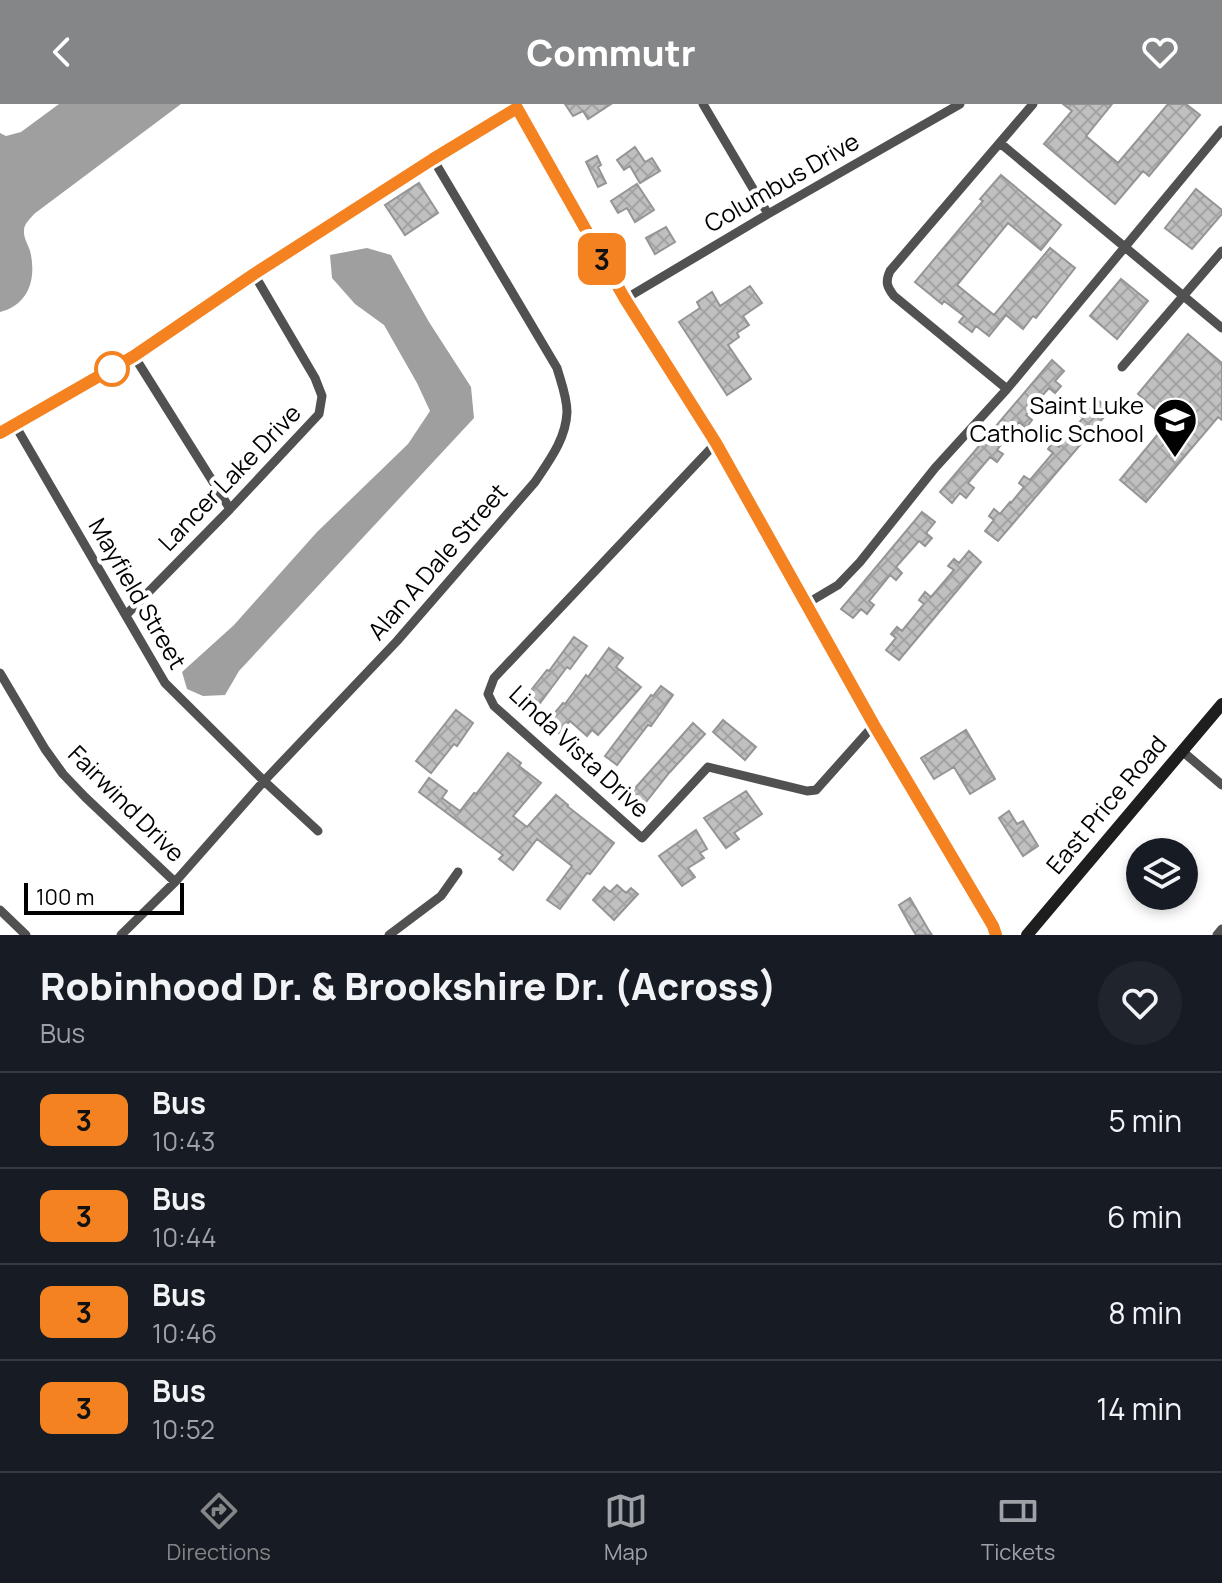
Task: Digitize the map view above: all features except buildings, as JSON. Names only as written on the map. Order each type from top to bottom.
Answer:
[{"type":"main road","name":"East Price Road","points":[[1027,935],[1222,704]]},
{"type":"street","points":[[703,104],[768,214]]},
{"type":"street","name":"Columbus Drive","points":[[625,299],[960,104]]},
{"type":"street","points":[[1007,389],[894,296],[886,283],[890,271],[1033,104]]},
{"type":"street","points":[[0,433],[134,356],[254,274],[516,106],[625,299],[716,443],[996,935]]},
{"type":"street","points":[[806,604],[838,585],[860,562],[935,468],[1007,389],[1222,130]]},
{"type":"street","points":[[1000,143],[1222,328]]},
{"type":"street","name":"Alan A Dale Street","points":[[121,935],[175,882],[264,781],[397,641],[535,482],[562,437],[567,412],[557,368],[433,159]]},
{"type":"street","points":[[1122,367],[1222,251]]},
{"type":"street","name":"Lancer Lake Drive","points":[[126,615],[319,414],[322,396],[315,378],[254,274]]},
{"type":"street","points":[[134,356],[230,509]]},
{"type":"street","name":"Mayfield Street","points":[[15,425],[165,683],[318,831]]},
{"type":"street","name":"Linda Vista Drive","points":[[716,443],[494,678],[488,694],[494,706],[642,838],[708,767],[807,791],[816,790],[874,725]]},
{"type":"street","name":"Fairwind Drive","points":[[0,673],[63,774],[175,882]]},
{"type":"street","points":[[1182,751],[1222,785]]},
{"type":"street","points":[[389,935],[441,896],[458,872]]},
{"type":"street","points":[[0,910],[26,935]]},
{"type":"street","points":[[1217,935],[1222,929]]},
{"type":"shaded area","points":[[59,104],[181,104],[34,214],[24,230],[31,255],[31,283],[17,304],[0,312],[0,133],[6,136],[21,132]]},
{"type":"shaded area","points":[[367,248],[391,255],[471,387],[474,418],[239,671],[225,695],[203,696],[187,689],[182,672],[234,625],[317,532],[408,444],[430,411],[384,325],[355,304],[332,278],[330,255]]},
{"type":"bus line","name":"3","points":[[0,433],[134,356],[254,274],[517,108],[625,299],[716,443],[996,935]]},
{"type":"place","name":"Saint Luke Catholic School","points":[[1175,459]]}]
